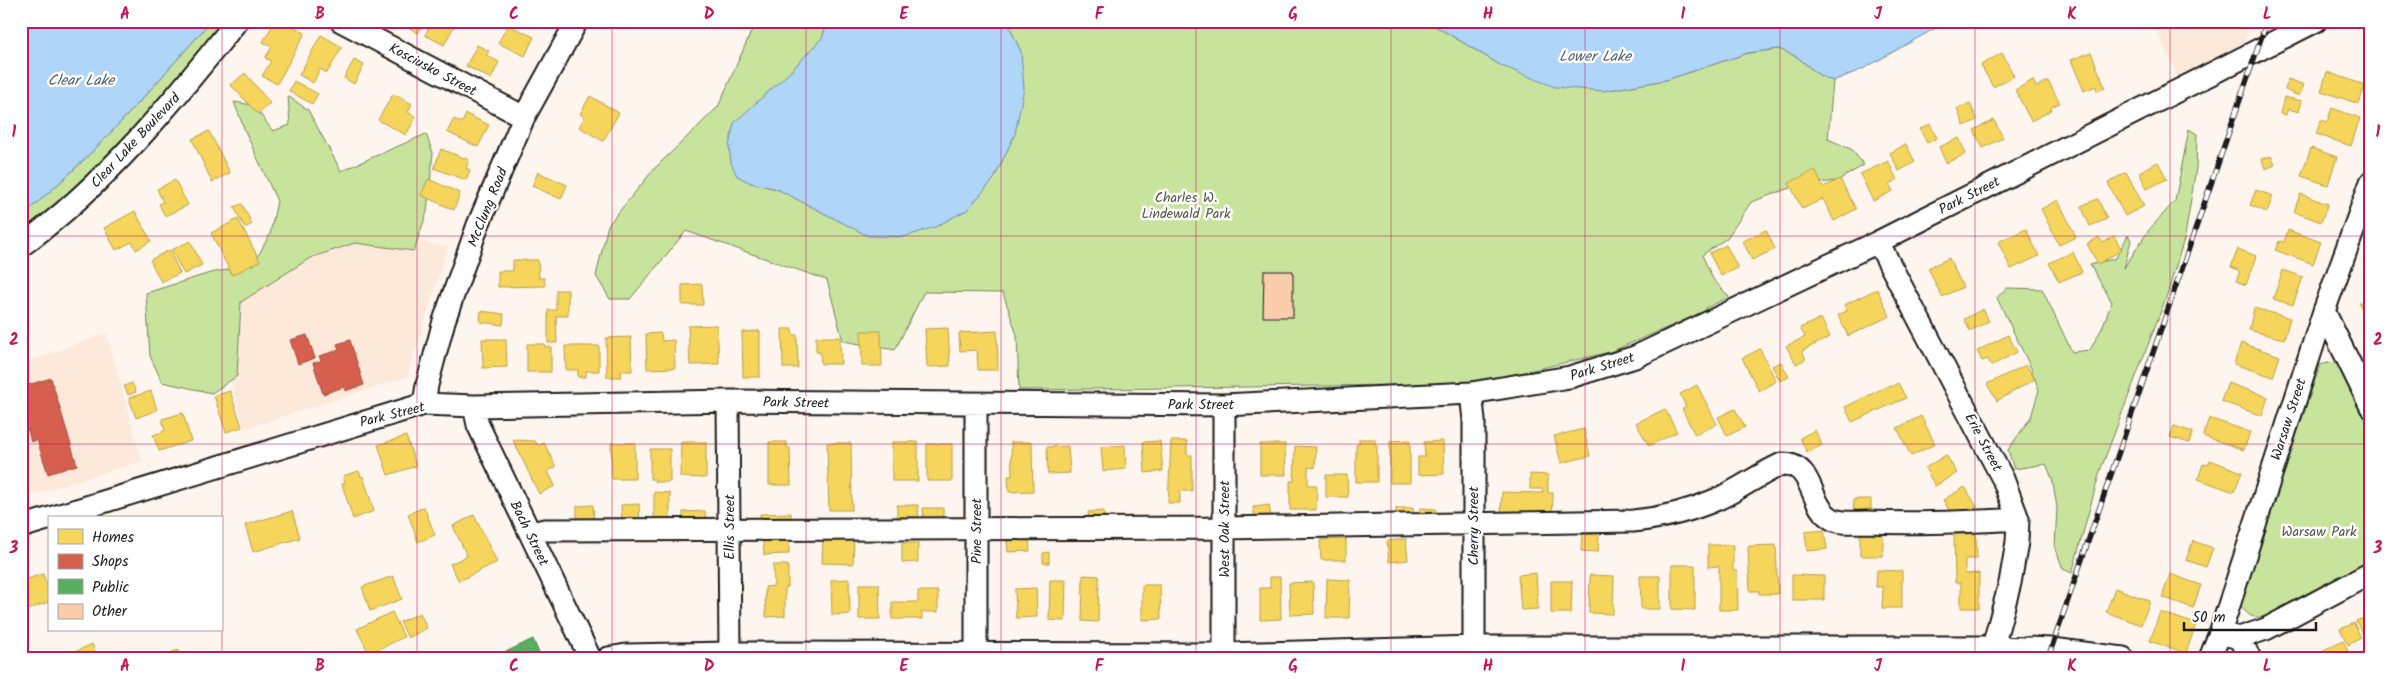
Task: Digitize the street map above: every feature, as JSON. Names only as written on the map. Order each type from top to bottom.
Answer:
[{"type":"street","name":"Clear Lake Boulevard","points":[[21,246],[65,212],[142,137],[237,21]]},
{"type":"street","name":"Kosciusko Street","points":[[341,21],[524,117]]},
{"type":"street","name":"McClung Road","points":[[424,404],[426,385],[444,321],[478,225],[524,117],[577,21]]},
{"type":"street","name":"Park Street","points":[[57,516],[424,404],[474,406],[728,401],[1224,405],[1471,393],[1570,377],[1635,356],[1878,242],[2316,21]]},
{"type":"street","name":"Warsaw Street","points":[[2210,658],[2230,636],[2324,311],[2371,182]]},
{"type":"street","name":"Erie Street","points":[[1878,242],[2004,479],[2018,519],[2017,542],[2010,583],[1991,652]]},
{"type":"street","points":[[2324,311],[2371,407]]},
{"type":"street","name":"Cherry Street","points":[[1471,393],[1474,420],[1472,523],[1474,653]]},
{"type":"street","name":"Ellis Street","points":[[728,401],[730,653]]},
{"type":"street","name":"Pine Street","points":[[976,404],[976,656]]},
{"type":"street","name":"West Oak Street","points":[[1224,405],[1224,656]]},
{"type":"street","name":"Bach Street","points":[[474,406],[478,425],[590,658]]},
{"type":"street","points":[[530,532],[545,530],[976,527],[1224,528],[1633,521],[1663,518],[1684,513],[1714,501],[1774,468],[1791,464],[1799,468],[1822,511],[1833,520],[1885,523],[2018,519]]},
{"type":"street","name":"Park Street","points":[[21,527],[48,519]]},
{"type":"street","points":[[2230,636],[2266,629],[2371,573]]},
{"type":"street","points":[[2230,636],[2250,658]]},
{"type":"street","points":[[608,658],[626,655],[730,653],[976,656],[1224,656],[1474,653],[1991,652],[2052,649],[2123,658]]},
{"type":"shaded area","points":[[2152,21],[2251,21],[2244,43],[2178,76]]},
{"type":"shaded area","points":[[352,230],[448,247],[407,377],[244,429],[209,304]]},
{"type":"shaded area","points":[[106,333],[142,461],[21,498],[21,364]]},
{"type":"green space","points":[[211,21],[230,21],[153,115],[21,238],[21,216],[96,147],[143,98]]},
{"type":"green space","name":"Charles W. Lindewald Park","points":[[754,21],[828,21],[822,38],[790,72],[751,183],[777,189],[811,205],[1021,52],[1007,21],[1427,21],[1502,66],[1603,91],[1666,80],[1748,53],[1780,49],[1797,57],[1819,75],[1833,81],[1828,139],[1851,149],[1864,165],[1837,181],[1798,185],[1751,202],[1727,238],[1702,255],[1713,279],[1729,297],[1706,308],[1706,311],[1610,352],[1473,384],[1019,390],[1017,335],[1003,293],[924,292],[895,350],[843,341],[827,280],[686,231],[630,299],[610,299],[596,276],[608,225],[655,168],[718,107],[755,23]]},
{"type":"green space","points":[[288,96],[308,110],[341,171],[426,134],[433,153],[427,212],[414,251],[355,243],[310,258],[241,302],[237,376],[212,393],[162,382],[150,356],[146,293],[210,273],[253,265],[270,234],[277,201],[234,102],[253,105],[273,131],[290,125]]},
{"type":"green space","points":[[2189,129],[2197,134],[2196,168],[2185,236],[2167,295],[2100,471],[2072,573],[2063,569],[2055,547],[2057,507],[2052,478],[2046,464],[2014,469],[2008,450],[2031,417],[2039,390],[2031,368],[1997,298],[2006,288],[2042,289],[2072,352],[2090,350],[2102,328],[2112,302],[2090,265],[2116,258],[2128,235],[2131,240],[2124,268],[2148,231],[2175,201]]},
{"type":"green space","name":"Warsaw Park","points":[[2332,362],[2342,368],[2371,424],[2371,562],[2267,616],[2252,616],[2241,606],[2244,592],[2320,365]]},
{"type":"water","name":"Clear Lake","points":[[21,21],[211,21],[143,98],[96,147],[21,216]]},
{"type":"water","points":[[828,21],[1007,21],[1021,52],[1024,88],[1015,134],[994,179],[967,210],[935,227],[904,237],[868,236],[777,189],[751,183],[737,176],[731,163],[729,146],[734,123],[790,72],[822,38]]},
{"type":"water","name":"Lower Lake","points":[[1427,21],[1948,21],[1863,69],[1833,81],[1819,75],[1797,57],[1779,49],[1748,53],[1666,80],[1603,91],[1555,87],[1502,66]]},
{"type":"building: Homes","points":[[275,21],[284,21],[305,33],[277,84],[262,76],[271,61],[265,58],[272,47],[263,42]]},
{"type":"building: Homes","points":[[397,21],[424,21],[418,33]]},
{"type":"building: Homes","points":[[432,21],[457,21],[444,45],[425,35]]},
{"type":"building: Homes","points":[[508,25],[534,37],[525,56],[498,43]]},
{"type":"building: Homes","points":[[321,35],[342,47],[327,73],[320,69],[313,83],[299,75]]},
{"type":"building: Homes","points":[[477,45],[489,51],[486,55],[499,62],[491,79],[466,66]]},
{"type":"building: Homes","points":[[2091,52],[2105,88],[2097,91],[2096,86],[2084,91],[2071,60]]},
{"type":"building: Homes","points":[[2002,53],[2014,76],[1993,87],[1981,65]]},
{"type":"building: Homes","points":[[354,60],[364,65],[354,84],[344,78]]},
{"type":"building: Homes","points":[[2327,72],[2365,85],[2359,104],[2321,91]]},
{"type":"building: Homes","points":[[245,73],[270,103],[258,114],[231,85]]},
{"type":"building: Homes","points":[[2288,79],[2304,85],[2299,96],[2285,90]]},
{"type":"building: Homes","points":[[2033,80],[2036,87],[2048,81],[2060,103],[2051,107],[2052,110],[2031,121],[2015,90]]},
{"type":"building: Homes","points":[[294,81],[318,94],[312,104],[289,91]]},
{"type":"building: Homes","points":[[393,94],[412,104],[408,112],[416,117],[406,135],[378,120]]},
{"type":"building: Homes","points":[[590,96],[619,113],[603,141],[579,127],[585,117],[580,114]]},
{"type":"building: Homes","points":[[2284,97],[2302,101],[2299,112],[2288,109],[2286,115],[2280,114]]},
{"type":"building: Homes","points":[[1970,103],[1977,120],[1964,126],[1957,109]]},
{"type":"building: Homes","points":[[2332,108],[2360,118],[2351,146],[2316,134],[2321,120],[2327,122]]},
{"type":"building: Homes","points":[[466,114],[489,125],[478,147],[447,132],[454,119],[462,123]]},
{"type":"building: Homes","points":[[1994,120],[2003,138],[1983,148],[1974,130]]},
{"type":"building: Homes","points":[[1930,124],[1937,138],[1927,143],[1920,129]]},
{"type":"building: Homes","points":[[209,131],[230,173],[212,182],[192,139]]},
{"type":"building: Homes","points":[[1959,138],[1966,154],[1946,163],[1939,147]]},
{"type":"building: Homes","points":[[1906,144],[1915,162],[1899,171],[1890,153]]},
{"type":"building: Homes","points":[[2311,148],[2337,157],[2328,185],[2301,176]]},
{"type":"building: Homes","points":[[441,149],[469,160],[466,168],[470,170],[466,180],[434,168]]},
{"type":"building: Homes","points":[[2271,156],[2275,165],[2265,169],[2262,159]]},
{"type":"building: Homes","points":[[1888,161],[1897,180],[1889,184],[1893,191],[1873,201],[1860,174]]},
{"type":"building: Homes","points":[[2158,162],[2167,179],[2147,189],[2139,172]]},
{"type":"building: Homes","points":[[1815,170],[1823,187],[1840,179],[1856,209],[1834,221],[1823,199],[1802,209],[1789,183]]},
{"type":"building: Homes","points":[[538,172],[567,185],[561,199],[532,186]]},
{"type":"building: Homes","points":[[2126,172],[2144,206],[2125,216],[2108,183]]},
{"type":"building: Homes","points":[[428,179],[460,193],[454,210],[421,195]]},
{"type":"building: Homes","points":[[175,180],[188,205],[165,216],[159,204],[163,202],[157,189]]},
{"type":"building: Homes","points":[[2256,190],[2273,196],[2267,212],[2250,205]]},
{"type":"building: Homes","points":[[2300,194],[2328,204],[2321,222],[2294,212]]},
{"type":"building: Homes","points":[[2098,199],[2107,219],[2090,226],[2081,206]]},
{"type":"building: Homes","points":[[2058,200],[2076,237],[2059,245],[2041,209]]},
{"type":"building: Homes","points":[[242,204],[252,224],[245,228],[234,207]]},
{"type":"building: Homes","points":[[135,211],[151,241],[136,250],[132,242],[116,250],[104,228]]},
{"type":"building: Homes","points":[[238,219],[260,261],[232,275],[211,233]]},
{"type":"building: Homes","points":[[2026,229],[2039,256],[2011,269],[1998,242]]},
{"type":"building: Homes","points":[[1766,230],[1775,249],[1752,260],[1743,241]]},
{"type":"building: Homes","points":[[2288,230],[2321,242],[2313,264],[2275,250],[2279,241],[2284,242]]},
{"type":"building: Homes","points":[[2114,236],[2122,250],[2098,264],[2087,244],[2099,237],[2103,243]]},
{"type":"building: Homes","points":[[190,241],[202,265],[184,274],[171,250]]},
{"type":"building: Homes","points":[[1726,245],[1738,268],[1721,276],[1709,253]]},
{"type":"building: Homes","points":[[2238,249],[2256,256],[2246,285],[2236,281],[2240,271],[2231,267]]},
{"type":"building: Homes","points":[[169,250],[180,273],[161,282],[150,260]]},
{"type":"building: Homes","points":[[2073,252],[2082,272],[2059,282],[2049,263]]},
{"type":"building: Homes","points":[[1949,258],[1963,287],[1942,297],[1928,268]]},
{"type":"building: Homes","points":[[513,260],[538,260],[539,278],[544,278],[545,286],[498,287],[498,271],[513,271]]},
{"type":"building: Homes","points":[[2283,270],[2303,277],[2293,305],[2273,299]]},
{"type":"building: Homes","points":[[702,284],[703,305],[682,305],[682,285]]},
{"type":"building: Homes","points":[[1877,289],[1890,316],[1848,336],[1838,315],[1847,311],[1844,305]]},
{"type":"building: Homes","points":[[556,290],[568,290],[568,316],[556,316],[557,343],[548,343],[548,310],[556,310]]},
{"type":"building: Homes","points":[[2371,298],[2371,322],[2369,323],[2359,303]]},
{"type":"building: Homes","points":[[2254,308],[2290,318],[2284,339],[2249,330]]},
{"type":"building: Homes","points":[[1983,309],[1989,321],[1970,331],[1964,319]]},
{"type":"building: Homes","points":[[481,311],[504,314],[503,325],[480,322]]},
{"type":"building: Homes","points":[[1821,318],[1830,337],[1802,351],[1806,359],[1796,364],[1786,346],[1805,337],[1800,328]]},
{"type":"building: Homes","points":[[717,325],[719,364],[690,365],[688,326]]},
{"type":"building: Homes","points":[[948,328],[950,366],[927,367],[925,329]]},
{"type":"building: Homes","points":[[782,329],[792,329],[793,335],[797,335],[798,368],[783,368]]},
{"type":"building: Homes","points":[[760,331],[760,377],[743,377],[742,332]]},
{"type":"building: Homes","points":[[861,331],[881,331],[882,366],[862,366]]},
{"type":"building: Homes","points":[[997,331],[998,370],[978,370],[977,350],[960,351],[959,333]]},
{"type":"building: Homes","points":[[661,333],[662,341],[674,340],[675,368],[647,369],[646,334]]},
{"type":"building: Homes","points":[[2008,335],[2017,352],[1991,366],[1988,359],[1982,361],[1977,351]]},
{"type":"building: Homes","points":[[631,337],[632,371],[621,371],[621,377],[607,377],[606,338]]},
{"type":"building: Homes","points":[[816,337],[840,337],[841,364],[821,364],[820,352],[816,352]]},
{"type":"building: Homes","points":[[482,339],[506,339],[507,367],[483,368]]},
{"type":"building: Homes","points":[[2241,343],[2280,356],[2273,377],[2234,364]]},
{"type":"building: Homes","points":[[527,344],[545,344],[545,347],[551,347],[551,372],[527,372]]},
{"type":"building: Homes","points":[[565,346],[599,346],[599,371],[586,371],[586,377],[578,377],[578,370],[566,370]]},
{"type":"building: Homes","points":[[1760,349],[1776,381],[1759,391],[1742,358]]},
{"type":"building: Homes","points":[[1781,362],[1789,377],[1780,381],[1772,366]]},
{"type":"building: Homes","points":[[2026,365],[2035,379],[1997,401],[1987,384]]},
{"type":"building: Homes","points":[[132,383],[136,392],[128,395],[124,386]]},
{"type":"building: Homes","points":[[1898,383],[1906,398],[1852,422],[1845,407]]},
{"type":"building: Homes","points":[[2228,383],[2268,397],[2262,416],[2221,401]]},
{"type":"building: Homes","points":[[1697,385],[1717,424],[1695,435],[1682,409],[1686,407],[1680,394]]},
{"type":"building: Homes","points":[[151,391],[157,410],[136,418],[129,398]]},
{"type":"building: Homes","points":[[230,391],[242,427],[226,432],[214,396]]},
{"type":"building: Homes","points":[[1665,409],[1677,432],[1649,446],[1636,423]]},
{"type":"building: Homes","points":[[1735,409],[1745,427],[1727,436],[1718,417]]},
{"type":"building: Homes","points":[[183,413],[191,441],[159,451],[153,435],[165,431],[162,419]]},
{"type":"building: Homes","points":[[1921,416],[1935,444],[1911,456],[1897,428]]},
{"type":"building: Homes","points":[[2209,418],[2250,432],[2244,450],[2203,436]]},
{"type":"building: Homes","points":[[2174,426],[2193,432],[2189,443],[2170,437]]},
{"type":"building: Homes","points":[[1584,429],[1590,456],[1561,463],[1554,436]]},
{"type":"building: Homes","points":[[1815,430],[1822,445],[1807,453],[1800,438]]},
{"type":"building: Homes","points":[[406,436],[416,466],[388,475],[378,445]]},
{"type":"building: Homes","points":[[1359,439],[1375,439],[1375,445],[1377,445],[1377,482],[1356,482],[1356,445],[1359,444]]},
{"type":"building: Homes","points":[[513,440],[535,441],[538,446],[544,443],[556,467],[548,471],[555,486],[539,494]]},
{"type":"building: Homes","points":[[1410,440],[1410,483],[1390,483],[1390,441]]},
{"type":"building: Homes","points":[[1160,441],[1163,471],[1145,473],[1143,442]]},
{"type":"building: Homes","points":[[1171,441],[1187,441],[1187,455],[1192,455],[1192,491],[1180,491],[1180,503],[1168,503]]},
{"type":"building: Homes","points":[[1443,441],[1444,474],[1418,475],[1418,457],[1425,457],[1424,442]]},
{"type":"building: Homes","points":[[681,442],[706,442],[706,478],[680,477]]},
{"type":"building: Homes","points":[[769,442],[787,442],[787,448],[790,448],[791,485],[769,485]]},
{"type":"building: Homes","points":[[892,442],[918,442],[918,481],[892,481]]},
{"type":"building: Homes","points":[[1011,442],[1032,442],[1033,491],[1009,492],[1008,476],[1012,476]]},
{"type":"building: Homes","points":[[611,443],[635,443],[635,479],[612,479]]},
{"type":"building: Homes","points":[[827,443],[851,443],[852,510],[829,510]]},
{"type":"building: Homes","points":[[927,444],[952,444],[952,481],[927,481]]},
{"type":"building: Homes","points":[[1260,444],[1285,444],[1286,475],[1260,475]]},
{"type":"building: Homes","points":[[1125,445],[1126,469],[1103,471],[1101,447]]},
{"type":"building: Homes","points":[[1068,446],[1070,473],[1048,474],[1047,447]]},
{"type":"building: Homes","points":[[1295,446],[1316,447],[1315,468],[1308,467],[1308,485],[1317,485],[1316,510],[1290,510],[1290,481],[1294,481]]},
{"type":"building: Homes","points":[[650,449],[670,449],[670,482],[655,482],[655,479],[650,479]]},
{"type":"building: Homes","points":[[1946,455],[1957,473],[1935,486],[1925,468]]},
{"type":"building: Homes","points":[[2210,460],[2242,472],[2234,492],[2198,479],[2203,464],[2208,465]]},
{"type":"building: Homes","points":[[359,471],[361,477],[363,476],[374,511],[353,519],[342,484],[345,483],[343,476]]},
{"type":"building: Homes","points":[[1530,474],[1548,475],[1548,493],[1553,493],[1552,514],[1501,512],[1502,492],[1543,493],[1542,489],[1530,489]]},
{"type":"building: Homes","points":[[1326,475],[1347,475],[1348,497],[1326,497]]},
{"type":"building: Homes","points":[[1965,487],[1977,507],[1955,520],[1943,500]]},
{"type":"building: Homes","points":[[654,492],[670,493],[670,519],[654,519]]},
{"type":"building: Homes","points":[[1854,499],[1871,499],[1871,517],[1853,517]]},
{"type":"building: Homes","points":[[639,504],[640,527],[622,527],[621,505]]},
{"type":"building: Homes","points":[[593,505],[594,527],[577,527],[577,506]]},
{"type":"building: Homes","points":[[897,505],[918,505],[919,524],[897,524]]},
{"type":"building: Homes","points":[[1269,505],[1272,522],[1256,525],[1253,507]]},
{"type":"building: Homes","points":[[424,507],[435,535],[418,542],[408,514]]},
{"type":"building: Homes","points":[[923,508],[943,508],[943,523],[924,524]]},
{"type":"building: Homes","points":[[1396,508],[1413,508],[1413,522],[1396,522]]},
{"type":"building: Homes","points":[[1420,508],[1436,509],[1435,522],[1419,522]]},
{"type":"building: Homes","points":[[292,511],[300,538],[253,552],[245,525]]},
{"type":"building: Homes","points":[[705,511],[706,527],[683,528],[683,512]]},
{"type":"building: Homes","points":[[1104,511],[1105,521],[1089,523],[1088,512]]},
{"type":"building: Homes","points":[[791,513],[791,526],[761,527],[760,514]]},
{"type":"building: Homes","points":[[474,515],[497,562],[459,581],[450,564],[467,556],[453,526]]},
{"type":"building: Homes","points":[[1824,530],[1827,549],[1807,551],[1805,532]]},
{"type":"building: Homes","points":[[1582,534],[1599,535],[1598,552],[1581,551]]},
{"type":"building: Homes","points":[[1860,534],[1883,535],[1883,556],[1860,556]]},
{"type":"building: Homes","points":[[1954,534],[1976,534],[1977,559],[1965,559],[1965,574],[1979,573],[1979,608],[1961,608],[1961,583],[1955,583]]},
{"type":"building: Homes","points":[[823,537],[854,538],[853,564],[822,563]]},
{"type":"building: Homes","points":[[1029,539],[1030,551],[1008,552],[1007,541]]},
{"type":"building: Homes","points":[[1346,539],[1346,560],[1321,560],[1320,540]]},
{"type":"building: Homes","points":[[1406,539],[1408,560],[1389,562],[1387,541]]},
{"type":"building: Homes","points":[[789,540],[789,554],[764,555],[763,541]]},
{"type":"building: Homes","points":[[2193,541],[2213,548],[2206,567],[2186,560]]},
{"type":"building: Homes","points":[[902,543],[918,543],[918,562],[902,563]]},
{"type":"building: Homes","points":[[1708,545],[1733,545],[1733,571],[1737,571],[1738,610],[1719,610],[1719,566],[1708,567]]},
{"type":"building: Homes","points":[[1776,545],[1778,594],[1759,594],[1759,591],[1750,591],[1748,546]]},
{"type":"building: Homes","points":[[1049,552],[1049,563],[1043,563],[1043,553]]},
{"type":"building: Homes","points":[[773,565],[788,565],[788,587],[785,587],[785,616],[766,617],[765,587],[774,586]]},
{"type":"building: Homes","points":[[1672,565],[1695,565],[1695,610],[1672,609]]},
{"type":"building: Homes","points":[[1877,570],[1902,571],[1902,608],[1882,608],[1883,587],[1876,587]]},
{"type":"building: Homes","points":[[1536,573],[1538,609],[1521,610],[1518,575]]},
{"type":"building: Homes","points":[[43,574],[48,588],[48,602],[26,610],[21,597],[21,581]]},
{"type":"building: Homes","points":[[2170,574],[2201,585],[2193,608],[2162,597]]},
{"type":"building: Homes","points":[[1083,575],[1099,576],[1098,622],[1082,621]]},
{"type":"building: Homes","points":[[1590,575],[1614,576],[1613,614],[1589,613]]},
{"type":"building: Homes","points":[[1792,575],[1824,576],[1824,600],[1792,600]]},
{"type":"building: Homes","points":[[393,576],[402,599],[370,611],[362,587]]},
{"type":"building: Homes","points":[[1640,576],[1660,576],[1660,609],[1641,609]]},
{"type":"building: Homes","points":[[1270,577],[1280,577],[1281,619],[1260,620],[1260,588],[1270,588]]},
{"type":"building: Homes","points":[[849,579],[850,614],[832,615],[831,580]]},
{"type":"building: Homes","points":[[1327,579],[1350,580],[1349,618],[1326,618]]},
{"type":"building: Homes","points":[[1050,580],[1066,580],[1065,621],[1049,620]]},
{"type":"building: Homes","points":[[1551,581],[1572,581],[1571,613],[1551,613]]},
{"type":"building: Homes","points":[[1313,582],[1314,614],[1290,615],[1289,583]]},
{"type":"building: Homes","points":[[859,584],[879,584],[880,619],[859,619]]},
{"type":"building: Homes","points":[[1142,585],[1160,585],[1161,619],[1142,620]]},
{"type":"building: Homes","points":[[1036,588],[1037,617],[1016,618],[1015,589]]},
{"type":"building: Homes","points":[[2115,588],[2150,601],[2141,625],[2106,612]]},
{"type":"building: Homes","points":[[918,591],[938,591],[938,612],[922,612],[922,619],[892,619],[892,602],[918,602]]},
{"type":"building: Homes","points":[[392,612],[404,637],[369,654],[357,629]]},
{"type":"building: Homes","points":[[2160,612],[2196,624],[2186,653],[2150,641]]},
{"type":"building: Homes","points":[[420,613],[427,628],[408,638],[400,622]]},
{"type":"building: Homes","points":[[2371,615],[2371,636],[2365,639],[2356,621]]},
{"type":"building: Homes","points":[[2354,623],[2361,638],[2348,645],[2340,629]]},
{"type":"building: Homes","points":[[2343,640],[2351,658],[2325,658],[2322,651]]},
{"type":"building: Homes","points":[[92,644],[98,658],[62,658]]},
{"type":"building: Homes","points":[[179,650],[181,658],[171,658],[169,653]]},
{"type":"building: Shops","points":[[307,335],[315,358],[298,364],[290,340]]},
{"type":"building: Shops","points":[[350,340],[364,385],[345,391],[344,387],[323,394],[313,363],[321,361],[319,356],[339,350],[337,344]]},
{"type":"building: Shops","points":[[51,378],[77,465],[48,474],[37,440],[31,442],[28,430],[21,432],[21,387]]},
{"type":"building: Public","points":[[533,639],[541,658],[493,658]]},
{"type":"building: Other","points":[[1264,271],[1293,271],[1293,317],[1263,317]]},
{"type":"railway","points":[[2048,658],[2267,21]]}]
